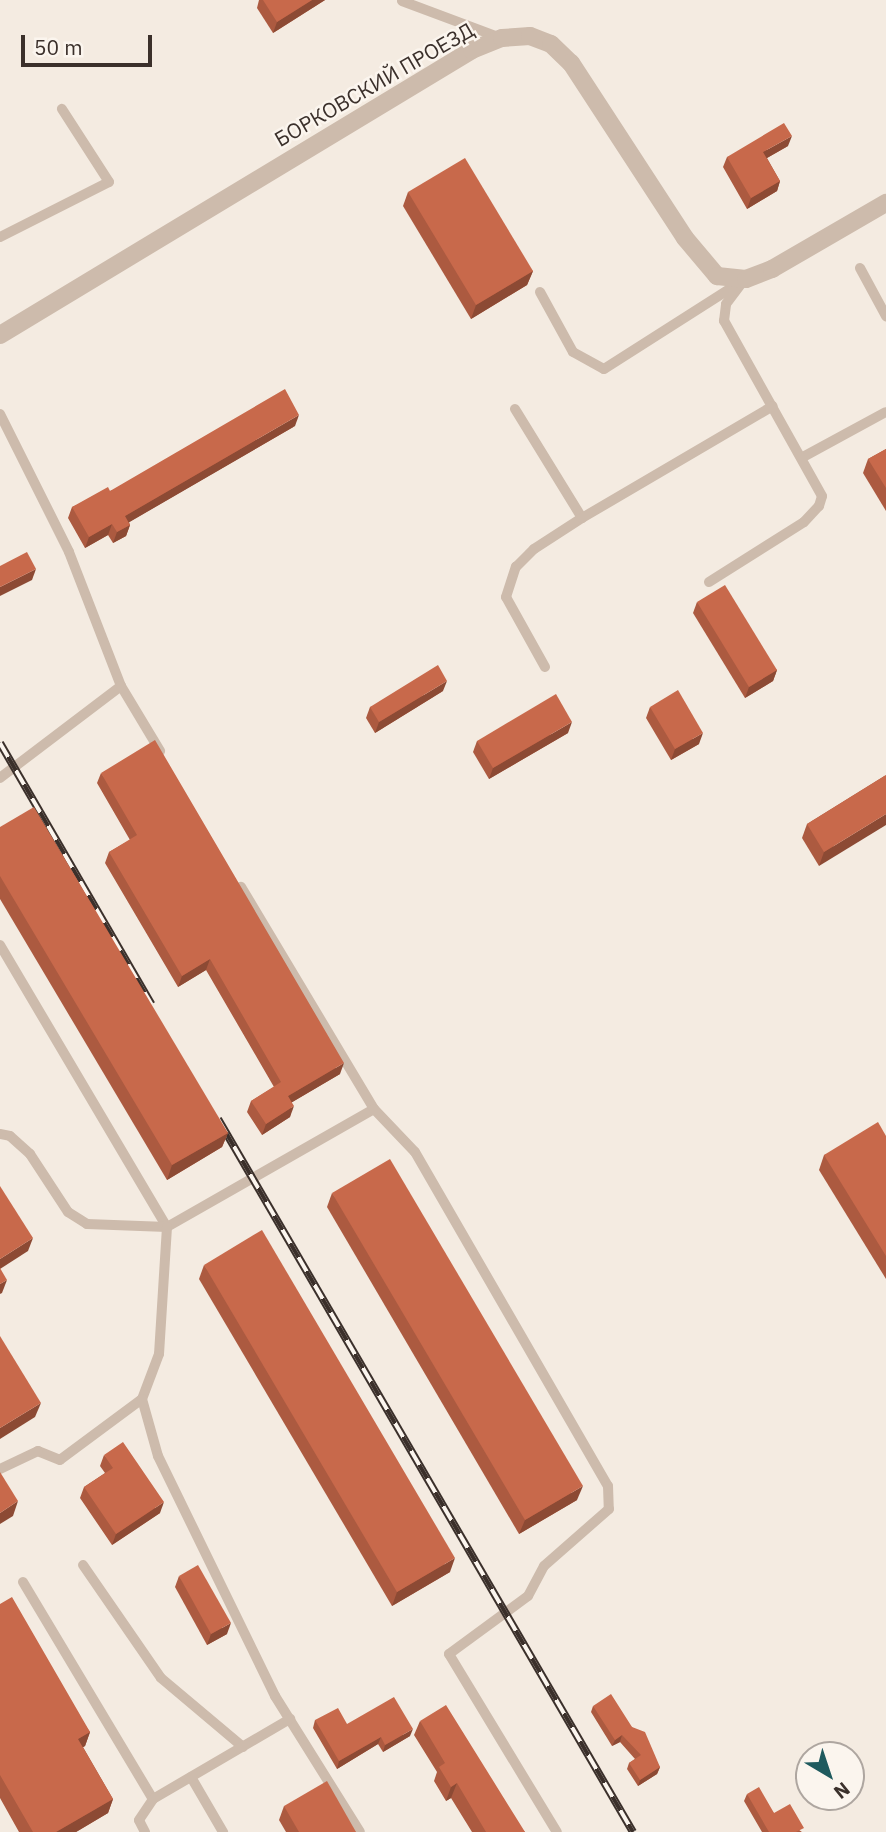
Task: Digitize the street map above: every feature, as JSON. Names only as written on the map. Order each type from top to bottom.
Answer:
[{"type":"street","name":"БОРКОВСКИЙ ПРОЕЗД","points":[[0,335],[461,57],[502,38],[530,36],[551,44],[571,63],[709,270],[726,279],[746,278]]},
{"type":"street","points":[[746,278],[793,258],[886,203]]},
{"type":"lane","points":[[401,1],[502,38]]},
{"type":"lane","points":[[0,237],[109,181],[62,110]]},
{"type":"lane","points":[[860,268],[886,316]]},
{"type":"lane","points":[[540,292],[573,352],[604,369],[746,278]]},
{"type":"lane","points":[[709,582],[814,514],[822,496],[803,457],[724,321],[726,304],[746,278]]},
{"type":"lane","points":[[545,667],[506,597],[508,580],[534,549],[773,406]]},
{"type":"lane","points":[[515,409],[582,518]]},
{"type":"lane","points":[[803,457],[886,412]]},
{"type":"lane","points":[[0,414],[69,552],[121,686],[163,757]]},
{"type":"lane","points":[[0,778],[121,686]]},
{"type":"lane","points":[[233,874],[374,1109],[415,1152],[608,1486],[609,1509],[544,1566],[528,1596],[449,1654],[557,1832]]},
{"type":"lane","points":[[0,945],[167,1227],[159,1354],[142,1399],[60,1460],[38,1451],[0,1469]]},
{"type":"lane","points":[[0,1135],[10,1136],[30,1154],[68,1212],[87,1224],[167,1227],[374,1109]]},
{"type":"lane","points":[[142,1399],[158,1456],[290,1719],[360,1832]]},
{"type":"lane","points":[[83,1565],[161,1678],[243,1747]]},
{"type":"lane","points":[[23,1582],[153,1799]]},
{"type":"lane","points":[[145,1832],[139,1820],[153,1799],[290,1719]]},
{"type":"lane","points":[[191,1777],[223,1832]]},
{"type":"building","points":[[263,0],[312,0],[277,22]]},
{"type":"building","points":[[784,123],[792,136],[763,152],[780,181],[751,198],[727,157]]},
{"type":"building","points":[[465,158],[533,271],[476,305],[408,192]]},
{"type":"building","points":[[285,389],[299,415],[125,516],[130,525],[117,532],[112,524],[89,537],[72,507],[108,487],[110,491]]},
{"type":"building","points":[[886,449],[886,488],[868,459]]},
{"type":"building","points":[[27,552],[36,569],[0,587],[0,566]]},
{"type":"building","points":[[725,585],[777,670],[749,687],[697,602]]},
{"type":"building","points":[[438,665],[447,681],[379,722],[370,707]]},
{"type":"building","points":[[678,690],[703,733],[675,749],[650,707]]},
{"type":"building","points":[[556,694],[572,722],[493,768],[477,741]]},
{"type":"building","points":[[155,740],[344,1063],[288,1096],[294,1106],[266,1124],[251,1101],[281,1082],[210,959],[182,976],[109,852],[137,835],[101,773]]},
{"type":"building","points":[[886,775],[886,814],[824,852],[807,824]]},
{"type":"building","points":[[34,807],[228,1133],[172,1165],[0,876],[0,827]]},
{"type":"building","points":[[878,1122],[886,1136],[886,1256],[824,1155]]},
{"type":"building","points":[[390,1159],[583,1486],[525,1520],[332,1193]]},
{"type":"building","points":[[0,1186],[33,1238],[0,1259]]},
{"type":"building","points":[[262,1230],[455,1558],[397,1592],[204,1265]]},
{"type":"building","points":[[0,1268],[7,1280],[0,1284]]},
{"type":"building","points":[[0,1336],[41,1403],[0,1428]]},
{"type":"building","points":[[123,1442],[164,1502],[116,1534],[84,1487],[113,1468],[104,1455]]},
{"type":"building","points":[[0,1472],[18,1501],[0,1513]]},
{"type":"building","points":[[198,1565],[231,1623],[211,1634],[179,1576]]},
{"type":"building","points":[[12,1597],[90,1732],[78,1739],[113,1799],[56,1832],[33,1832],[0,1775],[0,1604]]},
{"type":"building","points":[[611,1694],[632,1727],[645,1732],[660,1767],[640,1780],[629,1763],[641,1755],[622,1735],[615,1740],[593,1706]]},
{"type":"building","points":[[394,1697],[413,1729],[385,1745],[381,1737],[339,1761],[315,1720],[338,1708],[347,1724]]},
{"type":"building","points":[[446,1705],[525,1832],[486,1832],[457,1783],[451,1787],[439,1767],[445,1763],[420,1721]]},
{"type":"building","points":[[327,1781],[356,1832],[299,1832],[284,1806]]},
{"type":"building","points":[[759,1787],[774,1813],[790,1804],[804,1828],[796,1832],[769,1832],[747,1794]]},
{"type":"railway","points":[[0,743],[151,1004]]},
{"type":"railway","points":[[218,1119],[633,1832]]}]
